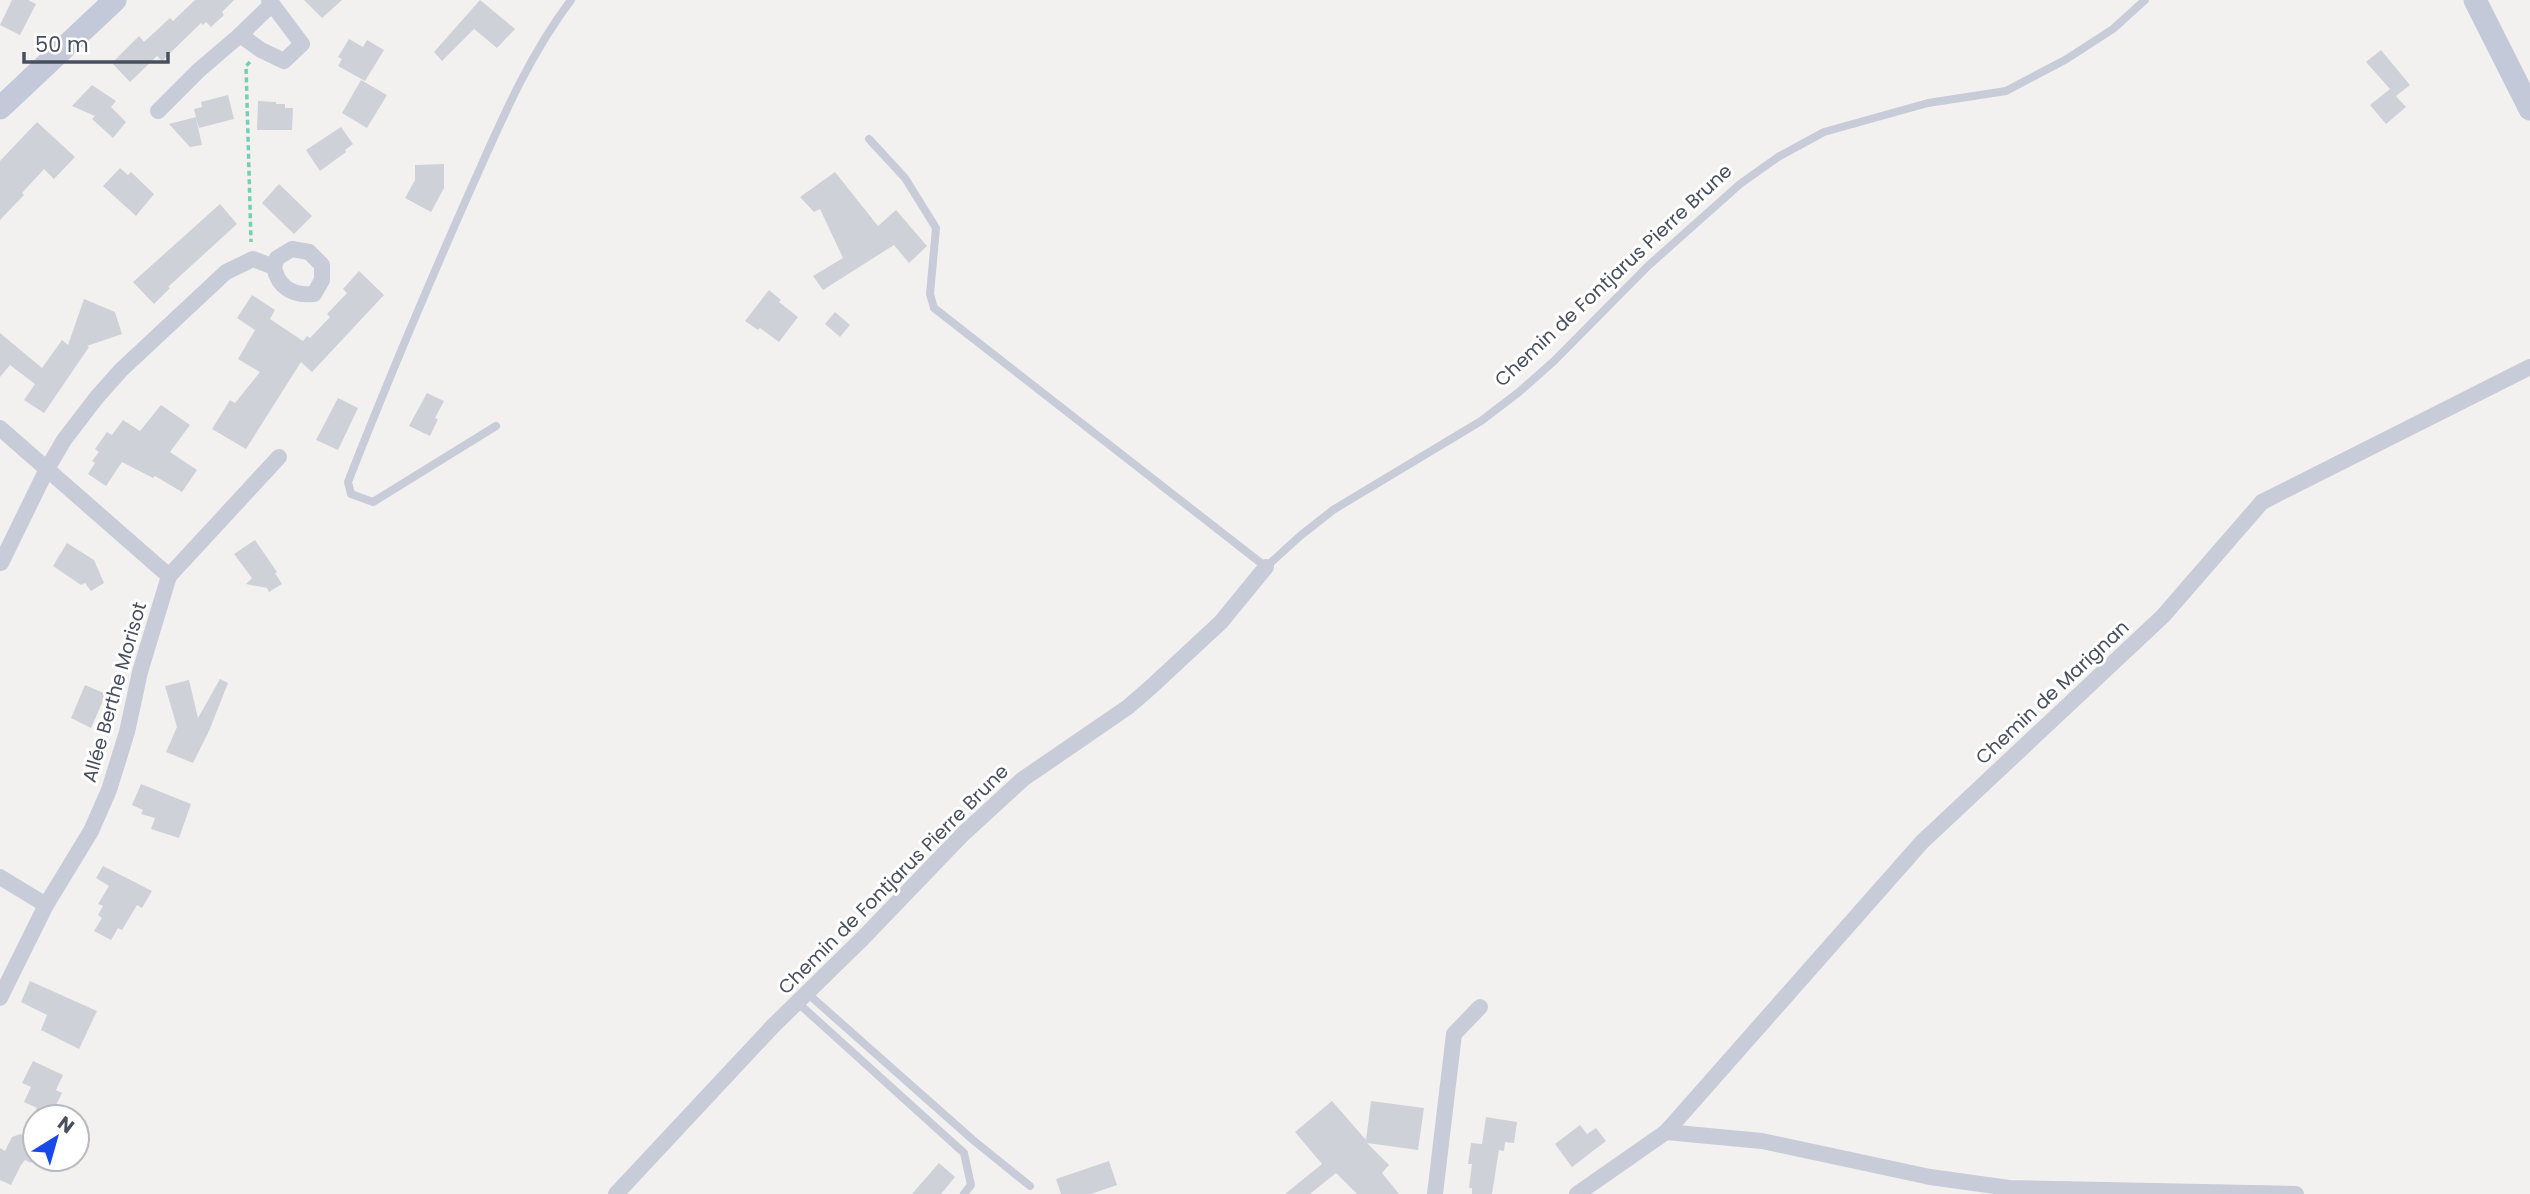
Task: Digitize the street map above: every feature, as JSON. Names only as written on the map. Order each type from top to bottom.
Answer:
[{"type":"street","points":[[0,108],[115,0]]},
{"type":"street","points":[[2475,0],[2530,108]]},
{"type":"street","points":[[158,111],[198,71],[240,35],[271,2],[302,44],[284,61],[261,50],[240,35]]},
{"type":"street","points":[[292,249],[309,252],[322,265],[322,280],[314,294],[299,296],[285,288],[276,277],[274,267],[278,258],[292,249]]},
{"type":"street","points":[[1,563],[64,440],[121,370],[226,272],[253,259],[274,267]]},
{"type":"street","name":"Chemin de Marignan","points":[[1577,1194],[1666,1132],[1922,842],[2163,616],[2262,502],[2530,368]]},
{"type":"street","points":[[0,428],[169,576]]},
{"type":"street","name":"Allée Berthe Morisot","points":[[0,998],[46,905],[91,831],[109,790],[169,576],[279,457]]},
{"type":"street","name":"Chemin de Fontjarus Pierre Brune","points":[[616,1194],[802,997],[999,800],[1023,779],[1128,707],[1151,687],[1221,622],[1266,567]]},
{"type":"street","points":[[0,877],[46,905]]},
{"type":"street","points":[[1435,1194],[1454,1034],[1480,1007]]},
{"type":"street","points":[[1666,1132],[1762,1141],[2009,1191],[2208,1190],[2296,1194]]},
{"type":"lane","points":[[496,426],[373,502],[351,494],[348,482],[397,359],[465,203],[519,83],[571,0]]},
{"type":"lane","name":"Chemin de Fontjarus Pierre Brune","points":[[1266,567],[1333,510],[1481,421],[1519,392],[1554,361],[1648,266],[1741,184],[1778,157],[1825,132],[1928,103],[2006,91],[2065,60],[2113,29],[2145,0]]},
{"type":"lane","points":[[869,139],[905,178],[936,228],[930,294],[934,308],[1266,567]]},
{"type":"lane","points":[[802,997],[1030,1186]]},
{"type":"lane","points":[[802,997],[964,1153],[971,1185],[964,1194]]},
{"type":"path","points":[[246,66],[249,230],[253,259]]},
{"type":"building","points":[[12,0],[28,0],[36,4],[20,35],[0,25]]},
{"type":"building","points":[[195,0],[234,0],[222,12],[224,15],[211,27],[206,22],[203,25],[201,23],[162,61],[157,56],[130,82],[112,63],[139,36],[144,42],[170,18],[173,21]]},
{"type":"building","points":[[304,0],[342,0],[322,18]]},
{"type":"building","points":[[480,0],[515,29],[497,48],[474,29],[442,61],[434,52]]},
{"type":"building","points":[[349,39],[363,47],[367,40],[384,50],[365,81],[338,66],[342,59],[338,57]]},
{"type":"building","points":[[2381,50],[2410,85],[2396,96],[2406,107],[2386,124],[2370,105],[2390,89],[2366,62]]},
{"type":"building","points":[[361,80],[387,95],[367,128],[342,113]]},
{"type":"building","points":[[92,85],[116,101],[111,107],[126,122],[113,138],[92,119],[95,116],[72,106]]},
{"type":"building","points":[[228,95],[234,119],[199,128],[196,118],[202,145],[190,147],[169,124],[196,117],[194,109],[202,107],[201,102]]},
{"type":"building","points":[[258,101],[276,102],[285,104],[285,108],[293,108],[292,130],[257,130]]},
{"type":"building","points":[[37,122],[75,157],[54,179],[44,169],[0,220],[0,161]]},
{"type":"building","points":[[341,127],[353,144],[320,171],[306,150]]},
{"type":"building","points":[[444,164],[444,188],[431,212],[405,198],[415,180],[415,165]]},
{"type":"building","points":[[120,168],[128,175],[131,172],[154,194],[136,216],[103,186]]},
{"type":"building","points":[[835,172],[878,226],[896,210],[927,246],[909,263],[894,245],[823,290],[813,276],[843,258],[820,209],[814,212],[800,197]]},
{"type":"building","points":[[279,184],[312,216],[294,234],[262,203]]},
{"type":"building","points":[[220,204],[237,224],[168,287],[170,288],[154,304],[133,282]]},
{"type":"building","points":[[359,271],[384,295],[312,372],[301,362],[246,449],[212,429],[230,400],[235,403],[260,372],[238,359],[255,330],[237,318],[252,295],[275,310],[270,319],[303,341],[307,336],[310,338],[330,317],[327,314],[347,293],[343,289]]},
{"type":"building","points":[[769,290],[798,317],[779,342],[745,321]]},
{"type":"building","points":[[84,299],[115,312],[122,334],[87,346],[89,347],[44,413],[24,400],[35,384],[10,365],[0,377],[0,333],[42,368],[62,340],[68,345]]},
{"type":"building","points":[[835,312],[850,325],[840,337],[825,324]]},
{"type":"building","points":[[427,393],[444,401],[430,436],[409,426]]},
{"type":"building","points":[[338,398],[358,408],[338,450],[316,440]]},
{"type":"building","points":[[161,405],[190,425],[170,452],[197,470],[182,492],[155,476],[153,478],[122,462],[106,486],[88,474],[95,463],[92,461],[99,452],[95,449],[107,432],[112,435],[123,420],[140,431]]},
{"type":"building","points":[[255,540],[282,584],[269,592],[267,588],[246,584],[252,578],[234,554]]},
{"type":"building","points":[[67,543],[94,560],[104,583],[91,591],[85,583],[81,585],[53,566]]},
{"type":"building","points":[[220,679],[228,683],[193,763],[166,752],[177,727],[165,686],[189,680],[198,718]]},
{"type":"building","points":[[85,685],[106,694],[91,728],[71,718]]},
{"type":"building","points":[[141,784],[191,804],[179,838],[151,829],[155,818],[141,814],[143,810],[132,805]]},
{"type":"building","points":[[103,866],[152,891],[142,908],[137,905],[122,930],[118,928],[111,940],[94,931],[102,918],[98,915],[103,906],[98,904],[109,886],[96,878]]},
{"type":"building","points":[[30,981],[97,1011],[79,1049],[41,1030],[47,1015],[21,1002]]},
{"type":"building","points":[[33,1061],[63,1075],[56,1090],[62,1093],[57,1103],[24,1102],[31,1087],[22,1083]]},
{"type":"building","points":[[1332,1101],[1366,1140],[1371,1101],[1424,1108],[1418,1150],[1367,1143],[1389,1165],[1382,1173],[1399,1194],[1357,1194],[1336,1173],[1310,1194],[1285,1194],[1322,1164],[1295,1132]]},
{"type":"building","points":[[1486,1117],[1517,1122],[1514,1143],[1505,1142],[1504,1151],[1499,1150],[1492,1194],[1472,1194],[1472,1188],[1469,1188],[1472,1164],[1468,1164],[1471,1143],[1482,1144]]},
{"type":"building","points":[[1580,1125],[1587,1134],[1596,1128],[1606,1141],[1572,1167],[1555,1144]]},
{"type":"building","points":[[21,1134],[21,1165],[11,1185],[0,1180],[0,1148],[5,1151],[12,1137]]},
{"type":"building","points":[[1109,1161],[1117,1185],[1091,1194],[1061,1194],[1056,1179]]},
{"type":"building","points":[[939,1163],[955,1177],[941,1194],[912,1194]]}]
